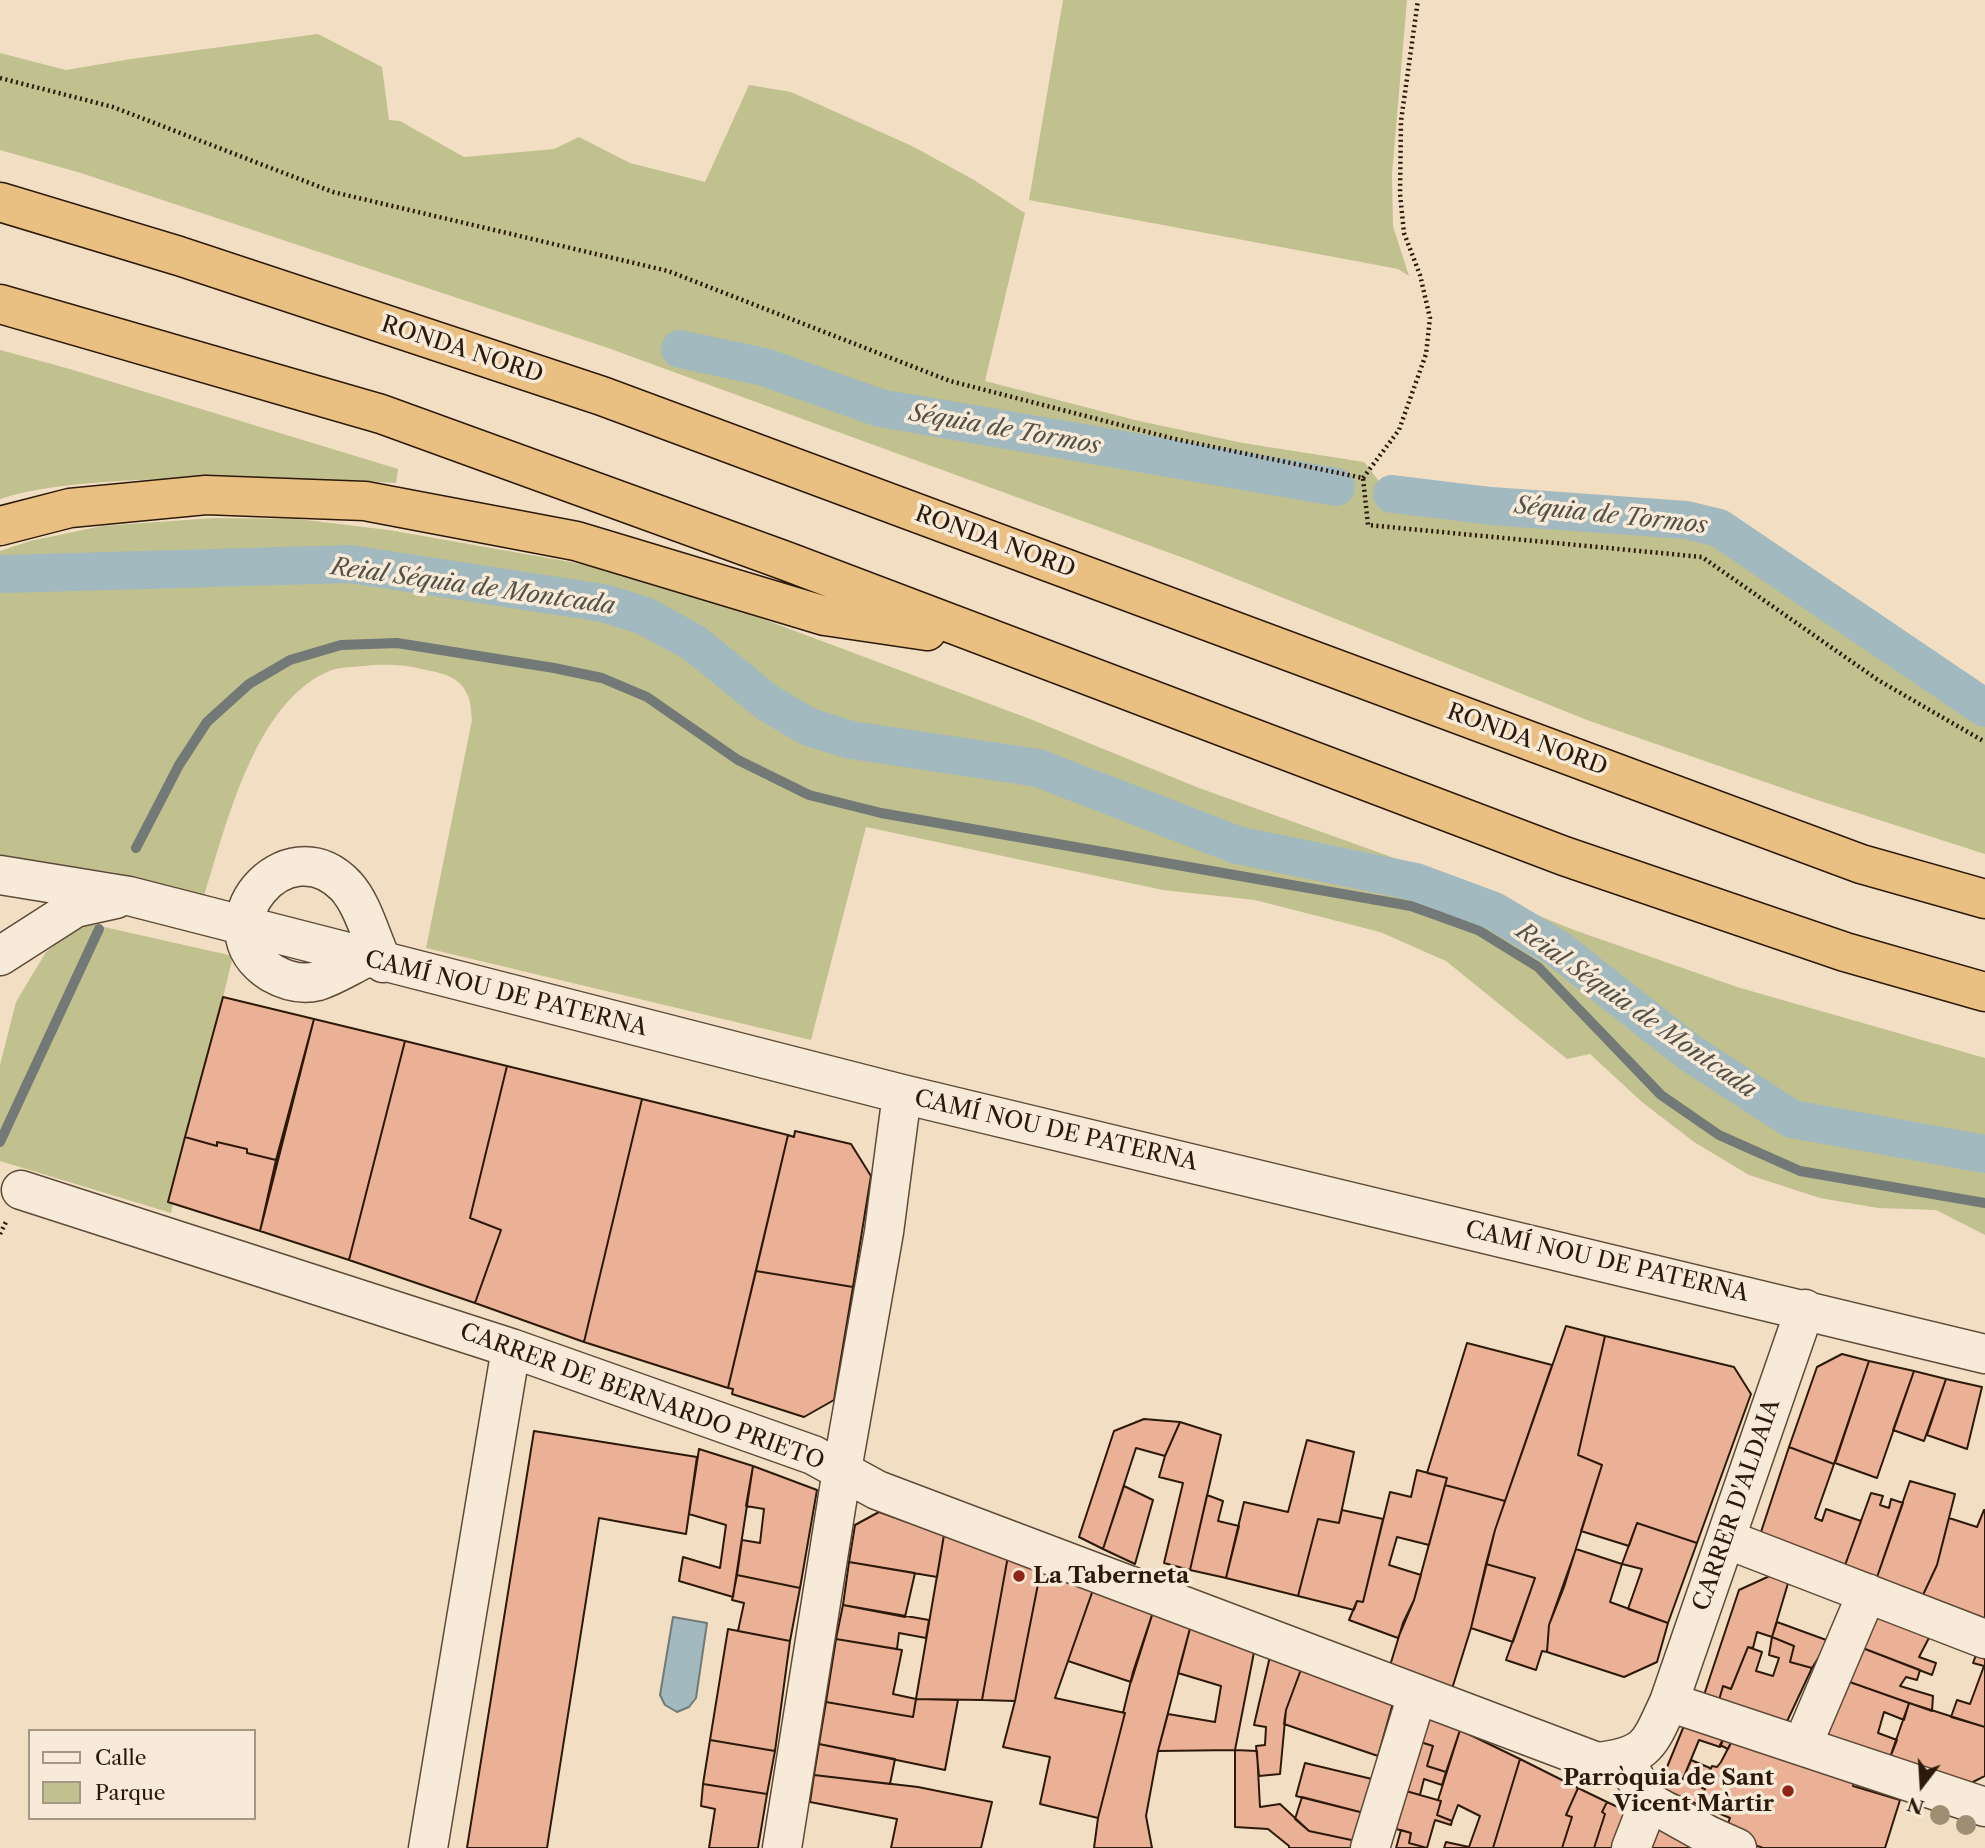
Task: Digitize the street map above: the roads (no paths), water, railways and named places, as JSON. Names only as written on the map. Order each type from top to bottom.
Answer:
[{"type":"highway","name":"RONDA NORD","points":[[0,202],[179,256],[602,396],[1861,864],[1985,900]]},
{"type":"highway","points":[[0,304],[381,414],[1004,643],[1564,856],[1846,952],[1985,992]]},
{"type":"highway","points":[[0,526],[70,508],[206,495],[365,501],[576,541],[825,616],[1004,643]]},
{"type":"street","points":[[245,927],[250,900],[261,884],[276,873],[295,867],[314,868],[333,875],[347,888],[357,904],[375,961]]},
{"type":"street","name":"CAMÍ NOU DE PATERNA","points":[[0,875],[130,896],[902,1094],[1985,1354]]},
{"type":"street","name":"CAMÍ NOU DE PATERNA","points":[[0,956],[75,908],[130,896]]},
{"type":"street","points":[[782,1848],[842,1470],[884,1232],[902,1094]]},
{"type":"street","name":"CARRER DE BERNARDO PRIETO","points":[[21,1190],[510,1348],[813,1455],[877,1490],[1597,1762],[1623,1759]]},
{"type":"street","name":"CARRER D'ALDAIA","points":[[1623,1759],[1642,1751],[1654,1736],[1668,1702],[1805,1309]]},
{"type":"street","points":[[428,1848],[510,1348]]},
{"type":"street","points":[[1726,1539],[1985,1639]]},
{"type":"street","points":[[1802,1746],[1867,1593]]},
{"type":"street","points":[[1370,1848],[1433,1700]]},
{"type":"street","points":[[1668,1702],[1985,1807]]},
{"type":"street","points":[[1623,1759],[1649,1802],[1737,1848]]},
{"type":"street","points":[[1631,1848],[1649,1802]]},
{"type":"water","points":[[673,1617],[707,1623],[696,1698],[689,1707],[677,1712],[665,1705],[660,1695]]},
{"type":"waterway","name":"Séquia de Tormos","points":[[680,349],[764,367],[880,408],[1336,487]]},
{"type":"waterway","name":"Séquia de Tormos","points":[[1392,494],[1491,506],[1686,520],[1719,528],[1985,708]]},
{"type":"waterway","name":"Reial Séquia de Montcada","points":[[5,574],[350,564],[603,603],[645,616],[694,643],[768,703],[809,727],[851,740],[1038,768],[1237,845],[1416,882],[1494,911],[1558,949],[1690,1053],[1792,1119],[1985,1154]]},
{"type":"waterway","points":[[136,848],[179,765],[207,722],[249,684],[290,660],[341,645],[397,643],[554,668],[602,678],[647,697],[738,760],[809,795],[881,813],[1411,906],[1478,930],[1538,967],[1661,1095],[1719,1135],[1800,1171],[1985,1203]]},
{"type":"waterway","points":[[0,1142],[99,929]]},
{"type":"place","name":"La Taberneta","points":[[1019,1576]]},
{"type":"place","name":"Parròquia de Sant Vicent Màrtir","points":[[1788,1791]]}]
